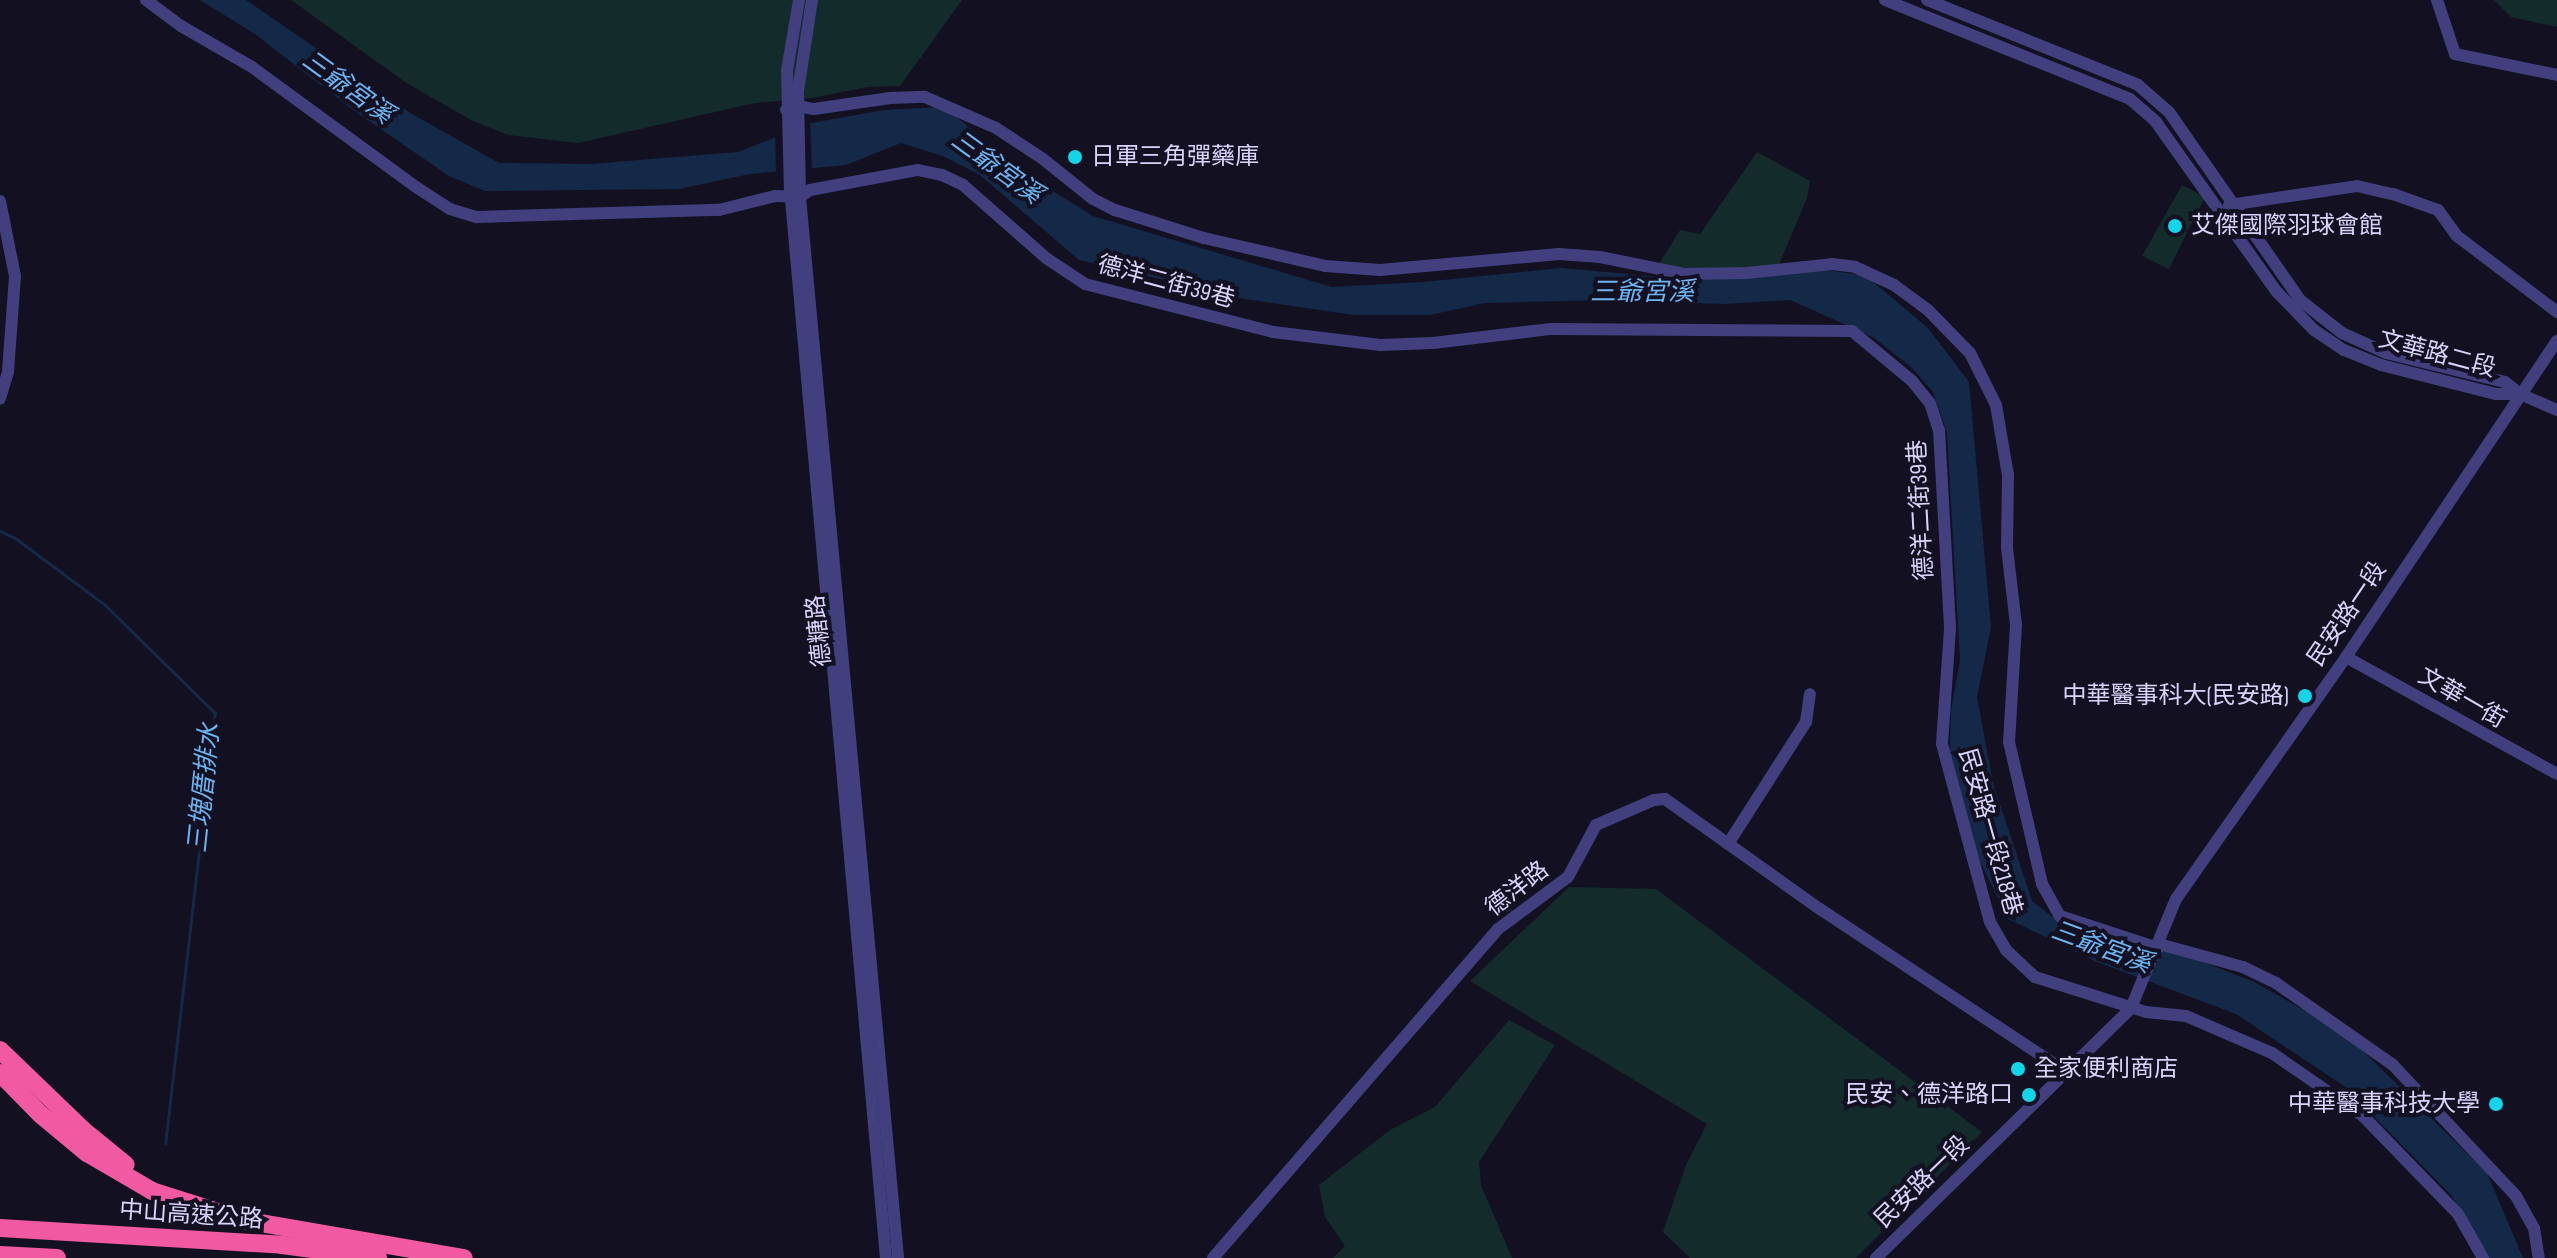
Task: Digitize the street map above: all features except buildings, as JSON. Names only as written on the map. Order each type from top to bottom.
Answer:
[{"type":"highway","points":[[0,1050],[44,1094],[125,1164],[175,1198]]},
{"type":"highway","points":[[0,1073],[40,1114],[87,1153],[152,1191],[243,1220],[464,1258]]},
{"type":"highway","name":"中山高速公路","points":[[0,1228],[282,1245],[378,1258]]},
{"type":"highway","points":[[0,1255],[57,1258]]},
{"type":"street","name":"德洋二街39巷","points":[[146,0],[181,26],[252,67],[416,187],[450,209],[477,217],[719,210],[775,196],[918,170],[942,175],[963,185],[1046,258],[1085,284],[1242,326],[1332,342],[1433,343],[1551,329],[1852,331],[1912,381],[1930,403],[1936,421],[1942,451],[1950,629]]},
{"type":"street","name":"德糖路","points":[[799,0],[787,70],[795,193],[886,1258]]},
{"type":"street","name":"德糖路","points":[[792,112],[812,0]]},
{"type":"street","name":"文華路二段","points":[[1885,0],[2130,99],[2156,122],[2289,307],[2314,330],[2344,350],[2381,365],[2482,390],[2520,394]]},
{"type":"street","name":"文華路二段","points":[[1927,0],[2138,85],[2169,112],[2300,300],[2342,333],[2386,353],[2505,382],[2520,394]]},
{"type":"street","points":[[2437,0],[2455,54],[2557,75]]},
{"type":"street","points":[[792,112],[890,98],[925,97],[996,128],[1043,159],[1093,199],[1115,210],[1204,238],[1325,266],[1380,270],[1559,254],[1600,257],[1685,274],[1844,265],[1894,285],[1956,336],[1977,362],[1996,405],[2008,475],[2007,548],[2016,625],[2009,742],[2042,884],[2060,916],[2157,949],[2243,967],[2276,983],[2393,1065],[2516,1196],[2534,1228],[2539,1258]]},
{"type":"street","points":[[2220,211],[2233,203],[2273,201],[2357,186],[2393,194],[2438,210],[2457,236],[2557,312]]},
{"type":"street","name":"德糖路","points":[[795,193],[898,1258]]},
{"type":"street","points":[[0,201],[15,276],[8,372],[0,399]]},
{"type":"street","name":"民安路一段","points":[[1876,1258],[2134,1004],[2176,899],[2346,657],[2557,341]]},
{"type":"street","points":[[2520,394],[2557,410]]},
{"type":"street","name":"民安路一段218巷","points":[[1950,629],[1942,744],[1990,922],[2015,962],[2035,977],[2115,1003],[2134,1004],[2146,1012],[2186,1016],[2272,1053],[2363,1116],[2458,1214],[2483,1258]]},
{"type":"street","name":"文華一街","points":[[2346,657],[2557,774]]},
{"type":"street","points":[[1728,844],[1806,722],[1810,694]]},
{"type":"street","name":"德洋路","points":[[1213,1258],[1498,929],[1568,877],[1596,825],[1637,806],[1665,799],[2066,1072]]},
{"type":"green space","points":[[291,0],[962,0],[900,86],[867,87],[813,98],[755,103],[578,143],[508,135],[471,120],[405,82]]},
{"type":"green space","points":[[2494,0],[2557,0],[2557,27],[2511,17]]},
{"type":"green space","points":[[1757,152],[1810,181],[1807,198],[1778,267],[1745,271],[1657,267],[1680,230],[1700,234]]},
{"type":"green space","name":"艾傑國際羽球會館","points":[[2182,185],[2205,197],[2169,269],[2142,256]]},
{"type":"green space","points":[[1569,887],[1656,889],[1982,1132],[1856,1258],[1690,1258],[1663,1232],[1686,1165],[1707,1124],[1470,981]]},
{"type":"green space","points":[[1509,1020],[1555,1045],[1479,1162],[1481,1185],[1512,1258],[1333,1258],[1345,1246],[1325,1217],[1319,1185],[1390,1130],[1435,1107]]},
{"type":"water","name":"三爺宮溪","points":[[200,0],[246,0],[412,114],[499,163],[590,164],[738,152],[811,123],[884,110],[940,107],[954,115],[1022,172],[1093,216],[1332,287],[1423,282],[1561,268],[1651,276],[1821,269],[1866,276],[1928,328],[1969,382],[1991,627],[1977,697],[1993,783],[2032,901],[2059,922],[2198,960],[2254,982],[2322,1020],[2359,1047],[2487,1173],[2523,1258],[2482,1258],[2452,1196],[2344,1086],[2236,1014],[2097,962],[2008,919],[1974,849],[1950,752],[1951,710],[1960,661],[1947,433],[1933,392],[1912,368],[1873,337],[1790,300],[1724,304],[1605,300],[1485,303],[1430,315],[1354,315],[1245,299],[1079,260],[980,175],[943,156],[901,143],[846,165],[750,174],[679,189],[485,191],[449,176],[353,110],[255,34]]},
{"type":"pier","points":[[810,119],[812,174],[776,177],[775,133]]},
{"type":"waterway","name":"三塊厝排水","points":[[0,531],[15,538],[104,604],[215,713],[165,1143]]},
{"type":"place","name":"日軍三角彈藥庫","points":[[1075,157]]},
{"type":"place","name":"艾傑國際羽球會館","points":[[2175,226]]},
{"type":"place","name":"中華醫事科大(民安路)","points":[[2305,696]]},
{"type":"place","name":"全家便利商店","points":[[2018,1069]]},
{"type":"place","name":"民安、德洋路口","points":[[2029,1095]]},
{"type":"place","name":"中華醫事科技大學","points":[[2496,1104]]}]
